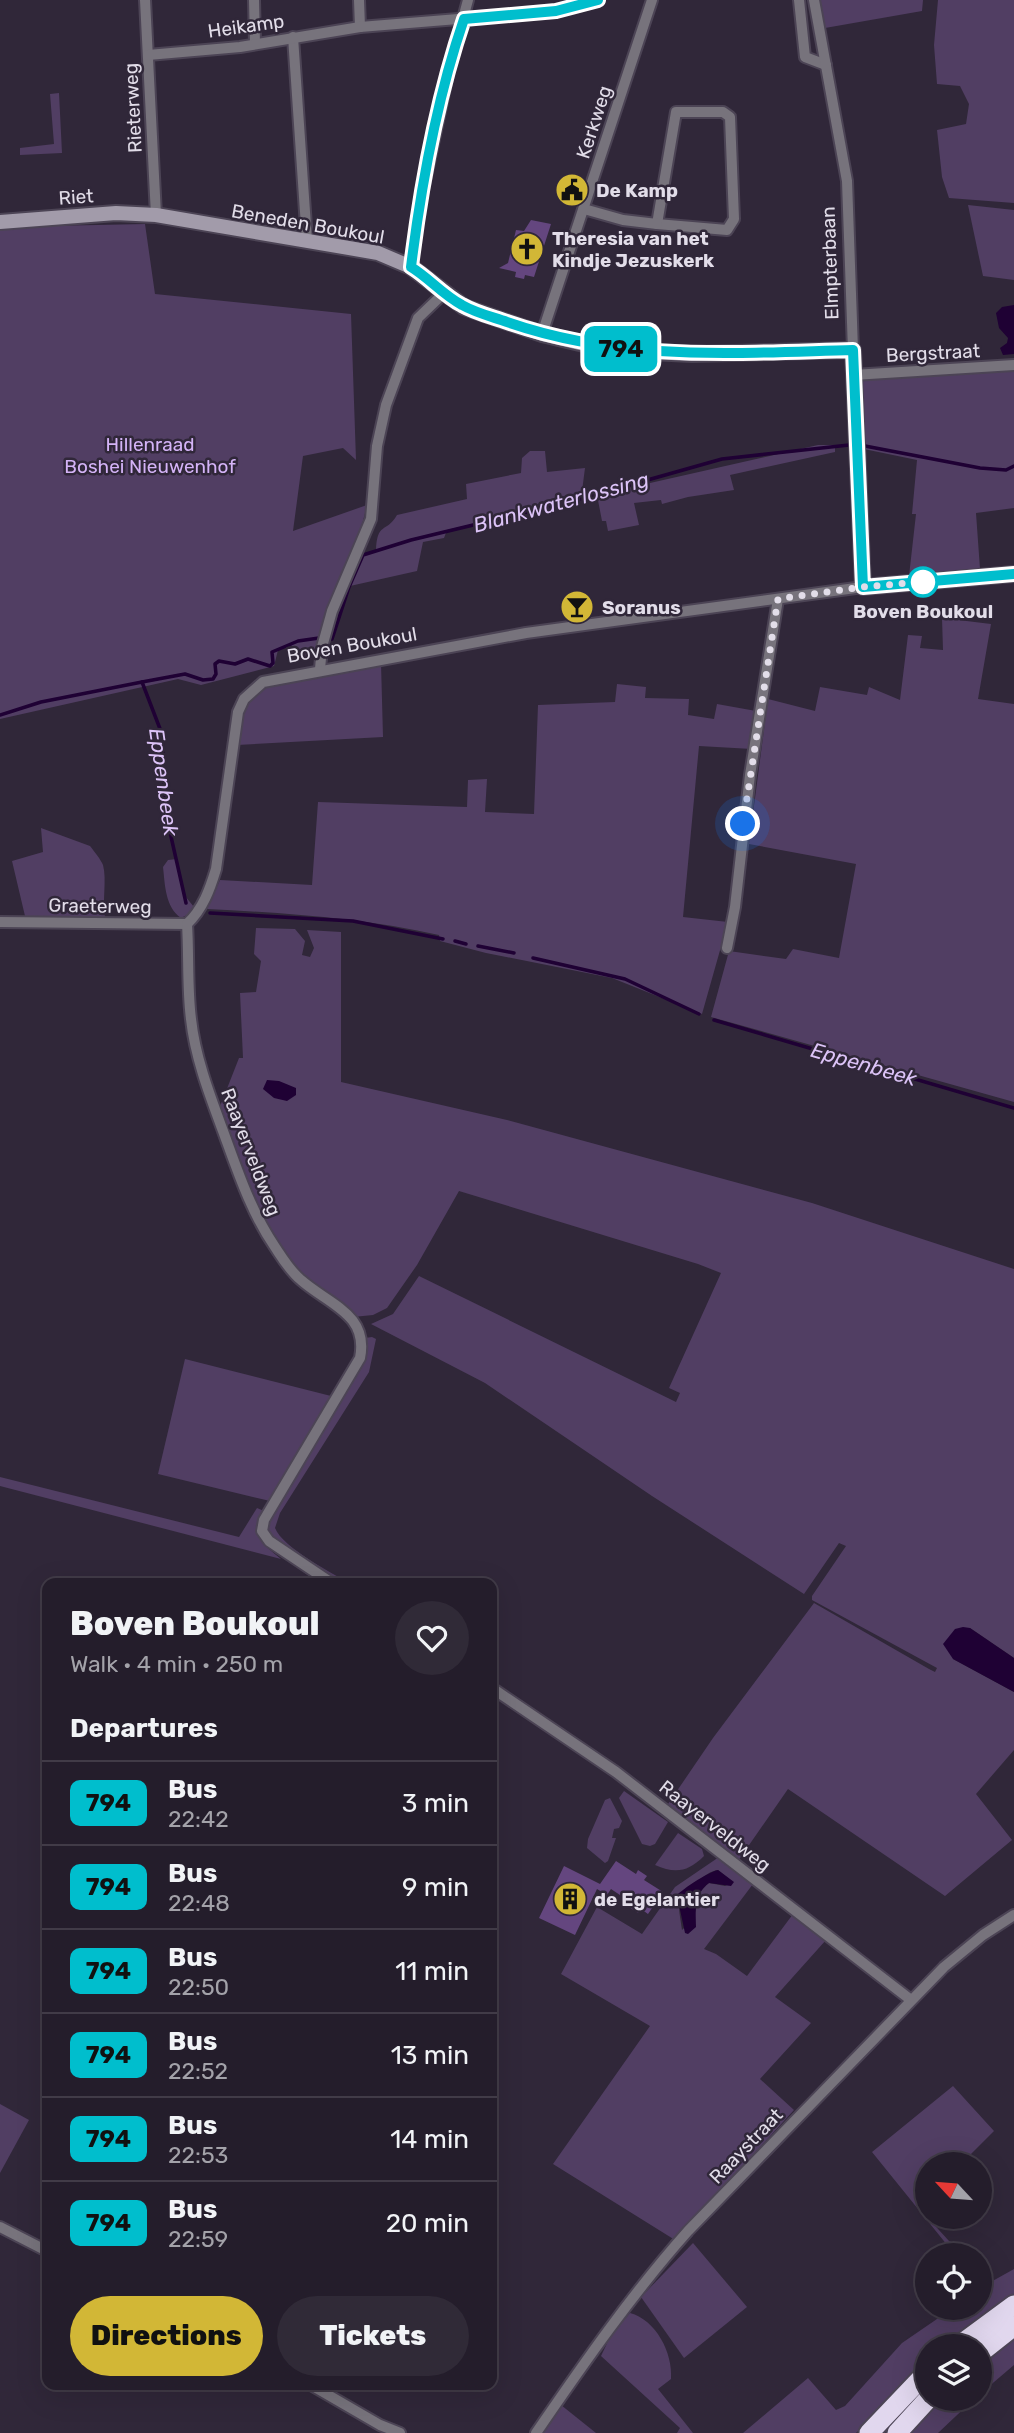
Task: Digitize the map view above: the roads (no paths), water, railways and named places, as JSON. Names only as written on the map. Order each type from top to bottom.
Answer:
[{"type":"highway","points":[[975,2334],[1014,2305]]},
{"type":"highway","points":[[992,2343],[1014,2326]]},
{"type":"highway","points":[[869,2433],[915,2385]]},
{"type":"highway","points":[[897,2433],[918,2411]]},
{"type":"street","name":"Rieterweg","points":[[145,0],[156,215]]},
{"type":"street","points":[[254,0],[256,43]]},
{"type":"street","points":[[359,0],[360,27]]},
{"type":"street","points":[[411,267],[425,179],[448,74],[468,0]]},
{"type":"street","name":"Heikamp","points":[[148,55],[256,43],[360,27],[556,11],[598,0]]},
{"type":"street","name":"Kerkweg","points":[[542,334],[652,0]]},
{"type":"street","points":[[799,0],[805,57],[826,65]]},
{"type":"street","name":"Elmpterbaan","points":[[814,0],[847,181],[863,587]]},
{"type":"street","points":[[293,37],[307,242]]},
{"type":"street","points":[[584,209],[623,220],[657,224],[727,230],[733,223],[730,117],[727,114],[676,112],[657,224]]},
{"type":"street","name":"Riet","points":[[0,222],[116,213],[156,215]]},
{"type":"street","name":"Beneden Boukoul","points":[[156,215],[378,253],[411,267],[464,307],[542,334],[632,351],[680,354],[853,350]]},
{"type":"street","points":[[320,669],[322,647],[332,611],[371,519],[377,446],[386,405],[418,318],[444,293]]},
{"type":"street","name":"Bergstraat","points":[[853,375],[1014,365]]},
{"type":"street","name":"Boven Boukoul","points":[[192,920],[210,890],[216,869],[238,712],[244,699],[263,681],[526,633],[863,587],[1014,574]]},
{"type":"street","points":[[727,948],[735,907],[748,787],[778,599]]},
{"type":"street","name":"Graeterweg","points":[[0,922],[192,920]]},
{"type":"street","name":"Raayerveldweg","points":[[192,920],[191,1021],[207,1086],[248,1201],[265,1233],[290,1270],[352,1320],[361,1334],[360,1358],[264,1520],[262,1531],[269,1541],[324,1578]]},
{"type":"street","name":"Raayerveldweg","points":[[497,1691],[616,1772],[911,2000]]},
{"type":"street","name":"Raaystraat","points":[[536,2433],[602,2337],[648,2276],[688,2231],[944,1967],[983,1935],[1014,1916]]},
{"type":"street","points":[[0,2227],[42,2248]]},
{"type":"street","points":[[319,2390],[378,2429],[400,2433]]},
{"type":"waterway","name":"Blankwaterlossing","points":[[332,639],[363,555],[722,459],[849,445]]},
{"type":"waterway","name":"Blankwaterlossing","points":[[865,446],[980,468],[1006,470],[1014,466]]},
{"type":"waterway","name":"Blankwaterlossing","points":[[142,682],[185,674],[203,680],[213,679],[216,674],[215,664],[219,661],[235,664],[248,659],[270,666],[273,663],[272,652],[298,641],[319,638]]},
{"type":"waterway","name":"Eppenbeek","points":[[0,715],[41,702],[142,682],[162,734],[165,810],[186,903]]},
{"type":"waterway","name":"Eppenbeek","points":[[210,913],[353,921],[443,939]]},
{"type":"waterway","name":"Eppenbeek","points":[[455,941],[466,944]]},
{"type":"waterway","name":"Eppenbeek","points":[[478,946],[514,953]]},
{"type":"waterway","name":"Eppenbeek","points":[[533,958],[625,979],[699,1014]]},
{"type":"waterway","name":"Eppenbeek","points":[[714,1020],[1014,1108]]},
{"type":"place","name":"De Kamp","points":[[572,190]]},
{"type":"place","name":"Theresia van het Kindje Jezuskerk","points":[[527,249]]},
{"type":"place","name":"Boven Boukoul","points":[[923,582]]},
{"type":"place","name":"Soranus","points":[[577,607]]},
{"type":"place","name":"de Egelantier","points":[[570,1899]]},
{"type":"park label","name":"Hillenraad Boshei Nieuwenhof","points":[[150,455]]}]
